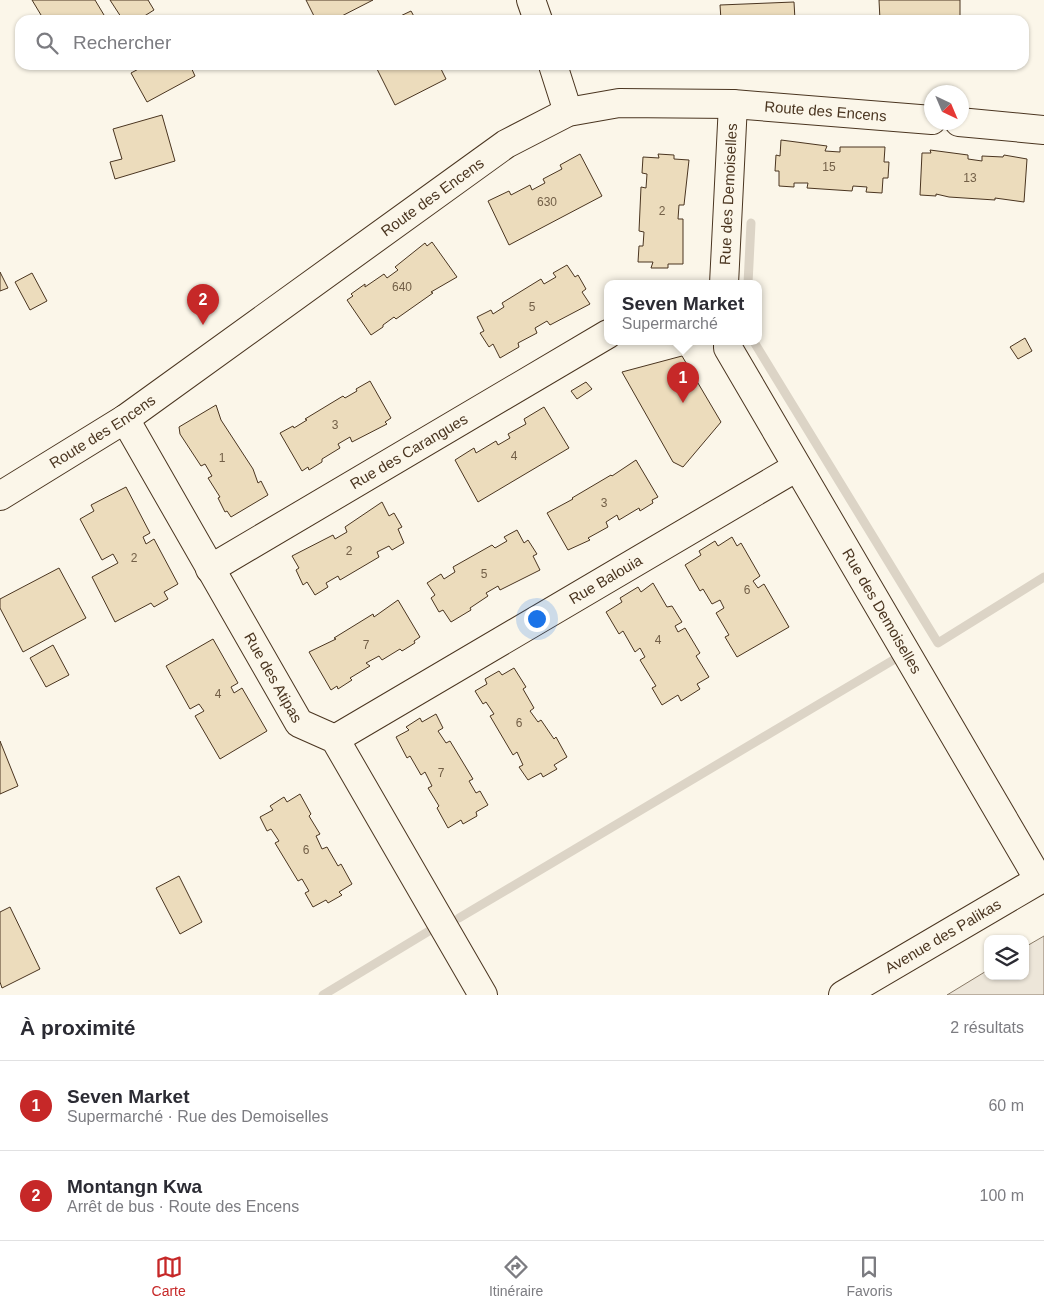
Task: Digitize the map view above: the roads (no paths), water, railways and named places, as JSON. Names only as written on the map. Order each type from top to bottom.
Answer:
[{"type":"street","points":[[531,0],[536,15]]},
{"type":"street","points":[[555,70],[568,112]]},
{"type":"street","name":"Route des Encens","points":[[0,496],[125,419],[506,144],[568,112],[619,103],[732,104],[924,119]]},
{"type":"street","name":"Rue des Demoiselles","points":[[724,280],[732,104]]},
{"type":"street","points":[[969,123],[1044,130]]},
{"type":"street","name":"Rue des Carangues","points":[[210,569],[604,336]]},
{"type":"street","name":"Rue des Demoiselles","points":[[728,345],[842,543],[1041,878]]},
{"type":"street","name":"Rue des Atipas","points":[[125,419],[299,723],[335,739]]},
{"type":"street","name":"Rue Balouia","points":[[335,739],[798,467]]},
{"type":"street","points":[[335,739],[483,995]]},
{"type":"street","name":"Avenue des Palikas","points":[[843,995],[1041,878]]},
{"type":"waterway","points":[[748,280],[751,223]]},
{"type":"waterway","points":[[756,345],[938,643],[1044,577]]},
{"type":"waterway","points":[[459,918],[895,659]]},
{"type":"waterway","points":[[323,995],[434,928]]},
{"type":"place","name":"Montangn Kwa","points":[[203,325]]},
{"type":"place","name":"Seven Market","points":[[683,403]]}]
